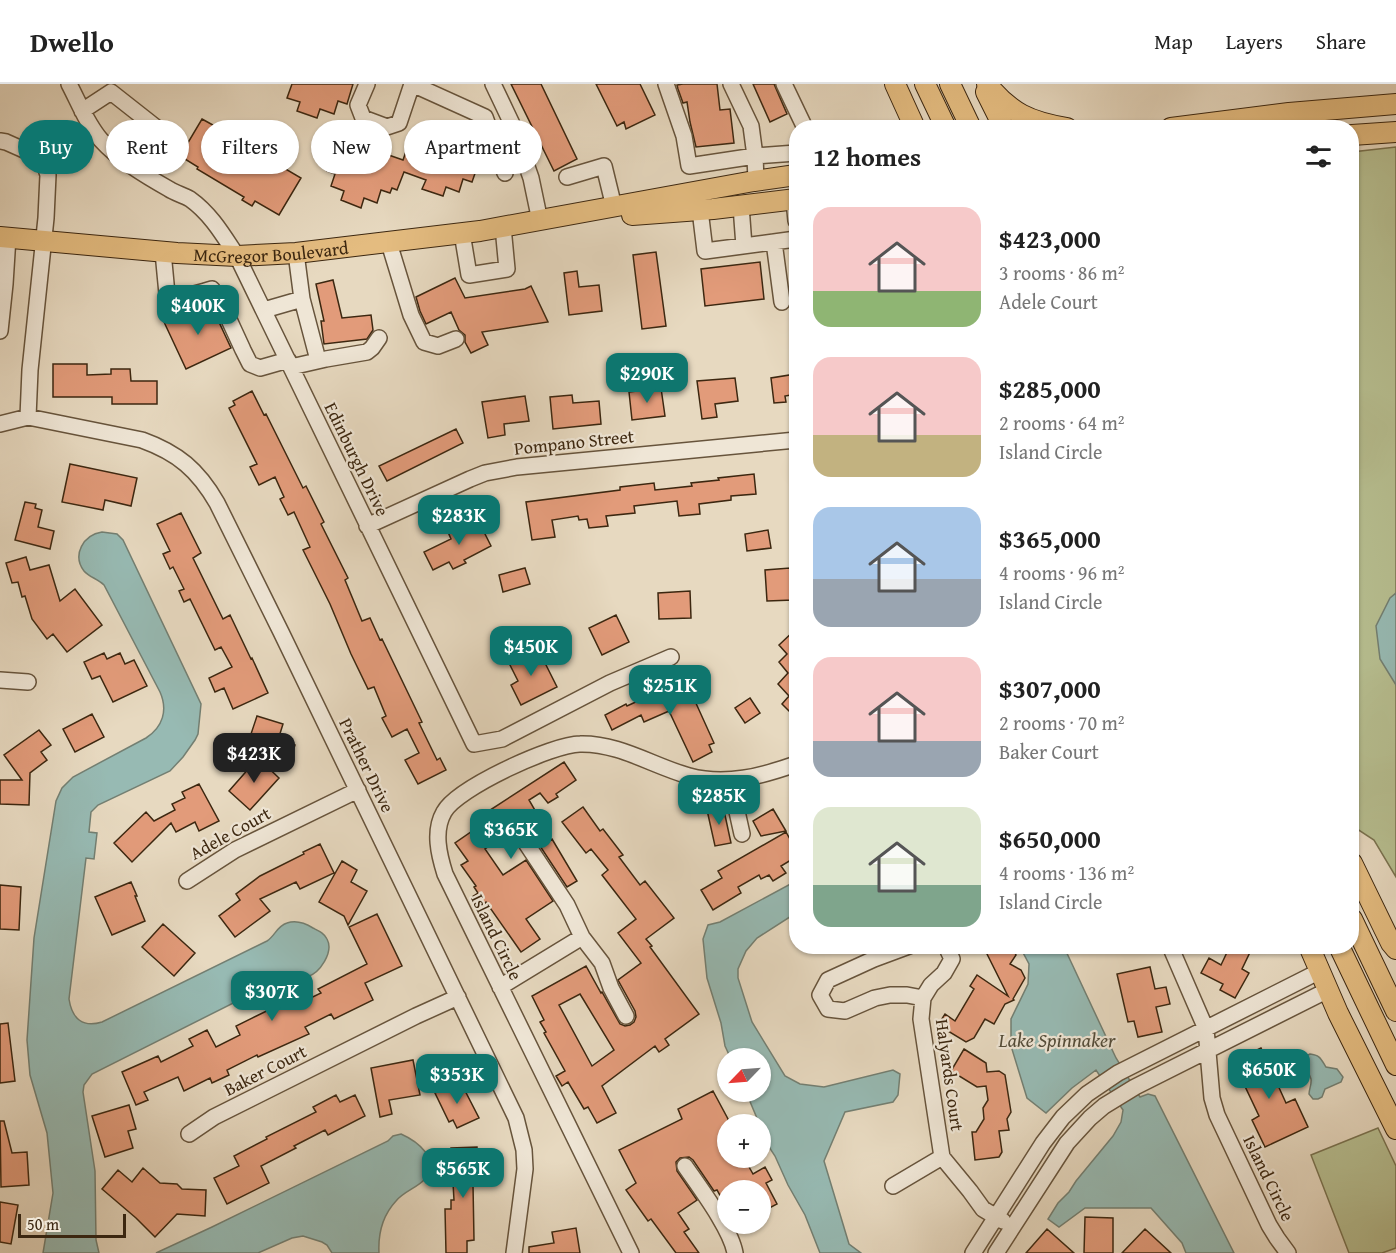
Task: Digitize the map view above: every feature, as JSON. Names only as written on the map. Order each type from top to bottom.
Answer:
[{"type":"main road","points":[[925,84],[942,120]]},
{"type":"main road","points":[[950,84],[967,120]]},
{"type":"main road","points":[[981,84],[983,120]]},
{"type":"main road","points":[[981,84],[1000,120]]},
{"type":"main road","points":[[987,84],[996,96],[1018,114],[1033,120]]},
{"type":"main road","points":[[896,88],[900,113],[898,120]]},
{"type":"main road","points":[[896,88],[911,120]]},
{"type":"main road","points":[[896,88],[923,120]]},
{"type":"main road","points":[[1234,120],[1396,104]]},
{"type":"main road","points":[[1359,135],[1396,132]]},
{"type":"main road","name":"McGregor Boulevard","points":[[4,246],[44,242],[237,256],[296,253],[462,234],[789,176]]},
{"type":"main road","name":"McGregor Boulevard","points":[[540,221],[700,210],[789,200]]},
{"type":"main road","points":[[1359,874],[1388,923],[1391,943],[1396,949]]},
{"type":"main road","points":[[1359,934],[1396,1011]]},
{"type":"main road","points":[[1313,954],[1396,1130]]},
{"type":"main road","points":[[1343,954],[1396,1065]]},
{"type":"street","name":"Edinburgh Drive","points":[[69,84],[82,111],[101,140],[122,158],[189,199],[213,219],[237,256],[474,744],[502,739],[610,683],[671,657]]},
{"type":"street","points":[[367,84],[358,105],[363,118],[387,127],[399,123],[412,84],[485,117],[486,120]]},
{"type":"street","points":[[493,84],[512,124],[531,178],[540,221]]},
{"type":"street","points":[[666,84],[684,136],[689,166],[789,154]]},
{"type":"street","points":[[731,84],[750,126],[756,181]]},
{"type":"street","points":[[784,84],[801,120]]},
{"type":"street","points":[[82,111],[109,88],[148,120]]},
{"type":"street","points":[[0,141],[33,154],[44,163],[48,174],[44,242],[30,370],[28,417]]},
{"type":"street","points":[[702,164],[706,190]]},
{"type":"street","points":[[567,177],[604,166],[614,207]]},
{"type":"street","points":[[741,206],[744,246]]},
{"type":"street","points":[[700,210],[705,250],[789,240]]},
{"type":"street","points":[[462,234],[469,275],[507,269],[503,227]]},
{"type":"street","points":[[774,242],[782,302]]},
{"type":"street","points":[[389,243],[411,315],[424,342],[438,346],[456,339]]},
{"type":"street","points":[[0,331],[4,246]]},
{"type":"street","points":[[163,252],[167,294],[175,297],[185,296],[212,289],[220,300],[250,363],[260,368],[367,352],[379,338]]},
{"type":"street","points":[[296,253],[302,299],[318,360]]},
{"type":"street","points":[[264,310],[302,299]]},
{"type":"street","name":"Prather Drive","points":[[0,424],[28,417],[142,440],[171,453],[186,463],[198,475],[217,502],[510,1103],[521,1134],[525,1169],[514,1253]]},
{"type":"street","name":"Pompano Street","points":[[368,526],[485,473],[789,441]]},
{"type":"street","points":[[0,680],[28,682]]},
{"type":"street","name":"Island Circle","points":[[631,1253],[452,890],[440,860],[438,843],[443,813],[453,800],[467,790],[535,756],[561,746],[578,743],[610,747],[704,780],[730,780],[789,766]]},
{"type":"street","points":[[730,780],[742,834]]},
{"type":"street","name":"Adele Court","points":[[187,881],[235,850],[358,790]]},
{"type":"street","points":[[526,843],[567,905],[582,937],[602,963],[611,988],[626,1016]]},
{"type":"street","points":[[500,987],[582,937]]},
{"type":"street","name":"Halyards Court","points":[[887,954],[828,980],[820,995],[828,1009],[845,1011],[875,998],[890,995],[923,998]]},
{"type":"street","name":"Halyards Court","points":[[950,954],[952,959],[944,973],[931,985],[923,998],[921,1019],[942,1157],[983,1209],[1013,1227]]},
{"type":"street","name":"Island Circle","points":[[1173,954],[1206,1029],[1212,1098],[1217,1115],[1269,1225],[1288,1253]]},
{"type":"street","points":[[973,1253],[1043,1143],[1063,1117],[1087,1094],[1126,1070],[1320,971]]},
{"type":"street","points":[[996,1253],[1067,1143],[1090,1118],[1111,1101],[1328,990]]},
{"type":"street","name":"Baker Court","points":[[189,1134],[214,1117],[458,997]]},
{"type":"street","name":"Halyards Court","points":[[893,1186],[942,1157]]},
{"type":"street","points":[[685,1166],[725,1227],[732,1240],[735,1253]]},
{"type":"green space","points":[[1396,147],[1396,877],[1374,840],[1359,830],[1359,151]]},
{"type":"green space","points":[[1378,1128],[1396,1166],[1396,1248],[1382,1253],[1349,1253],[1311,1155]]},
{"type":"water","points":[[102,532],[117,534],[123,540],[201,704],[198,734],[183,757],[170,771],[98,805],[91,812],[89,832],[97,833],[94,859],[86,858],[69,999],[73,1012],[84,1023],[102,1022],[267,941],[281,926],[290,922],[304,923],[321,932],[327,939],[329,950],[321,967],[312,975],[298,977],[289,975],[92,1074],[84,1085],[83,1092],[95,1171],[96,1240],[99,1253],[43,1253],[53,1193],[47,1133],[30,1075],[27,1040],[34,938],[56,801],[62,788],[73,777],[152,734],[164,712],[160,692],[104,585],[86,573],[81,565],[79,552],[81,547],[89,537]]},
{"type":"water","points":[[1396,593],[1396,685],[1380,659],[1376,626],[1390,598]]},
{"type":"water","points":[[789,885],[789,917],[757,938],[746,951],[738,969],[738,978],[752,1022],[768,1048],[726,1048],[707,978],[703,939],[708,925],[720,922]]},
{"type":"water","name":"Lake Spinnaker","points":[[1024,954],[1067,954],[1116,1058],[1140,1097],[1148,1094],[1155,1096],[1234,1253],[1186,1253],[1182,1243],[1151,1208],[1085,1208],[1059,1227],[1048,1219],[1058,1203],[1113,1136],[1121,1122],[1123,1110],[1096,1070],[1072,1088],[1046,1113],[1027,1098],[1011,1046],[1011,1019],[1028,984],[1029,964]]},
{"type":"water","points":[[771,1053],[785,1076],[800,1084],[824,1087],[893,1070],[900,1074],[898,1095],[893,1102],[845,1112],[824,1161],[849,1244],[861,1253],[820,1253],[805,1215],[771,1150],[771,1114],[755,1114],[750,1102],[771,1102]]},
{"type":"water","points":[[1310,1054],[1318,1056],[1326,1067],[1337,1069],[1343,1077],[1341,1082],[1325,1089],[1322,1097],[1318,1099],[1313,1099],[1309,1094],[1311,1079],[1303,1062],[1303,1059]]},
{"type":"water","points":[[401,1134],[414,1141],[425,1152],[431,1165],[430,1172],[422,1182],[391,1206],[379,1239],[379,1253],[332,1253],[322,1242],[303,1236],[292,1238],[258,1253],[156,1253],[388,1141],[393,1136]]},
{"type":"building","points":[[292,84],[353,84],[347,104],[338,101],[334,114],[320,109],[317,118],[297,111],[300,102],[287,98]]},
{"type":"building","points":[[511,84],[541,84],[577,159],[554,171],[542,147],[542,120],[529,120]]},
{"type":"building","points":[[596,84],[640,84],[655,115],[626,129],[624,122],[617,126]]},
{"type":"building","points":[[717,84],[720,110],[730,109],[734,143],[696,147],[687,102],[683,103],[677,85]]},
{"type":"building","points":[[753,84],[774,84],[787,114],[770,122]]},
{"type":"building","points":[[201,121],[201,171],[189,162],[189,141]]},
{"type":"building","points":[[392,156],[403,160],[404,157],[404,172],[397,190],[392,188],[390,193],[381,190],[377,203],[364,198],[361,208],[341,200],[344,191],[331,186],[335,174],[392,174]]},
{"type":"building","points":[[205,174],[294,174],[301,178],[279,215],[255,201],[252,206],[242,200],[244,197]]},
{"type":"building","points":[[410,174],[475,174],[472,182],[463,179],[459,192],[446,187],[443,196],[422,189],[426,180]]},
{"type":"building","points":[[656,252],[666,326],[642,329],[633,255]]},
{"type":"building","points":[[760,262],[764,299],[705,306],[701,269]]},
{"type":"building","points":[[577,271],[579,287],[599,285],[602,311],[569,315],[564,273]]},
{"type":"building","points":[[455,278],[465,298],[525,289],[531,286],[548,322],[482,332],[488,345],[471,353],[465,342],[465,335],[459,330],[451,312],[426,324],[416,297]]},
{"type":"building","points":[[333,280],[342,318],[371,315],[373,330],[367,339],[324,344],[321,321],[324,321],[316,284]]},
{"type":"building","points":[[211,305],[231,348],[186,369],[164,322],[185,313],[187,316]]},
{"type":"building","points":[[53,364],[87,364],[87,375],[111,374],[111,369],[130,369],[131,381],[157,381],[157,404],[112,404],[112,397],[53,397]]},
{"type":"building","points":[[789,375],[789,395],[785,396],[786,402],[774,403],[771,378]]},
{"type":"building","points":[[735,378],[738,401],[715,404],[717,417],[702,419],[697,381]]},
{"type":"building","points":[[661,388],[665,416],[632,420],[629,392]]},
{"type":"building","points":[[252,391],[303,488],[306,486],[324,522],[321,524],[348,578],[345,580],[362,621],[370,618],[380,640],[382,639],[422,722],[419,723],[437,760],[440,758],[446,770],[418,784],[405,760],[419,753],[407,729],[392,737],[382,718],[386,716],[374,687],[368,689],[303,550],[310,547],[294,512],[288,515],[280,499],[284,497],[275,477],[259,485],[250,467],[257,464],[229,408],[235,405],[233,401]]},
{"type":"building","points":[[572,395],[573,403],[599,401],[601,424],[553,429],[550,397]]},
{"type":"building","points":[[525,396],[529,421],[504,424],[505,435],[488,438],[482,402]]},
{"type":"building","points":[[456,429],[463,443],[387,481],[379,466]]},
{"type":"building","points":[[70,464],[137,478],[131,506],[105,500],[103,510],[62,502]]},
{"type":"building","points":[[754,474],[756,494],[731,496],[731,500],[699,504],[700,514],[679,516],[677,501],[634,506],[635,513],[606,516],[608,526],[589,528],[587,519],[579,520],[578,516],[552,520],[555,537],[532,540],[526,502],[620,490],[620,487],[654,483],[655,490],[692,486],[691,483]]},
{"type":"building","points":[[25,502],[36,504],[35,508],[42,510],[38,527],[54,531],[50,549],[15,540]]},
{"type":"building","points":[[181,513],[201,553],[193,558],[223,619],[230,615],[268,693],[233,709],[224,688],[215,692],[209,678],[232,667],[221,647],[215,650],[190,599],[184,602],[179,591],[184,589],[173,567],[170,569],[163,554],[170,551],[157,524]]},
{"type":"building","points":[[477,518],[491,546],[464,560],[466,563],[453,569],[449,562],[433,570],[424,552],[451,539],[448,532]]},
{"type":"building","points":[[768,530],[771,548],[747,551],[745,534]]},
{"type":"building","points":[[26,557],[30,570],[49,565],[60,601],[75,589],[102,625],[67,652],[53,634],[47,639],[32,619],[18,582],[12,583],[6,563]]},
{"type":"building","points":[[525,568],[530,584],[503,592],[499,575]]},
{"type":"building","points":[[789,568],[789,600],[767,601],[765,570]]},
{"type":"building","points":[[690,591],[691,618],[659,619],[658,593]]},
{"type":"building","points":[[616,615],[629,642],[602,655],[589,628]]},
{"type":"building","points":[[789,636],[789,696],[778,684],[788,673],[779,662],[787,654],[779,645]]},
{"type":"building","points":[[538,649],[557,687],[521,705],[511,685],[518,681],[509,663]]},
{"type":"building","points":[[104,653],[107,659],[120,653],[125,664],[134,660],[147,686],[113,702],[100,676],[92,679],[84,662]]},
{"type":"building","points":[[685,679],[714,743],[709,745],[712,752],[693,762],[669,711],[644,722],[641,715],[612,730],[605,715],[651,695],[648,688],[661,682],[664,689]]},
{"type":"building","points":[[789,696],[789,711],[782,704]]},
{"type":"building","points":[[750,698],[760,713],[745,723],[735,708]]},
{"type":"building","points":[[92,714],[104,737],[75,752],[63,729]]},
{"type":"building","points":[[257,716],[283,724],[278,740],[295,745],[289,763],[246,749]]},
{"type":"building","points":[[39,730],[51,745],[41,752],[47,760],[30,773],[29,805],[0,804],[0,780],[22,780],[4,755]]},
{"type":"building","points":[[258,758],[279,778],[250,810],[229,791]]},
{"type":"building","points":[[564,762],[576,780],[556,794],[558,797],[548,803],[540,793],[529,800],[536,812],[485,849],[503,875],[526,860],[553,901],[526,919],[540,939],[521,952],[486,902],[479,907],[472,897],[478,893],[474,887],[476,886],[461,865],[468,861],[455,843],[488,820],[484,814]]},
{"type":"building","points":[[199,784],[219,821],[199,831],[195,822],[176,832],[171,823],[132,862],[114,843],[146,812],[154,821],[175,810],[172,804],[185,798],[182,792]]},
{"type":"building","points":[[723,806],[731,843],[715,846],[707,810]]},
{"type":"building","points":[[583,807],[600,831],[603,829],[623,855],[619,857],[640,885],[645,881],[674,918],[646,939],[699,1014],[665,1039],[669,1045],[659,1052],[655,1046],[602,1086],[616,1113],[597,1123],[588,1107],[584,1109],[568,1082],[562,1086],[556,1076],[565,1071],[544,1033],[546,1032],[540,1022],[544,1020],[532,996],[586,966],[620,1024],[630,1025],[636,1017],[635,1011],[618,980],[641,963],[618,933],[636,919],[602,875],[608,870],[591,849],[586,853],[562,822]],"holes":[[[580,994],[614,1050],[592,1066],[559,1005]]]},
{"type":"building","points":[[773,809],[786,831],[761,836],[753,821]]},
{"type":"building","points":[[786,832],[789,837],[789,861],[781,866],[786,873],[773,881],[769,875],[761,879],[759,875],[738,887],[741,893],[713,910],[701,890],[722,878],[718,871]]},
{"type":"building","points":[[552,839],[577,881],[567,887],[540,846]]},
{"type":"building","points":[[320,844],[334,873],[300,889],[296,882],[260,899],[270,911],[235,937],[219,916],[240,900],[236,894],[260,876]]},
{"type":"building","points":[[342,861],[357,870],[351,882],[367,891],[348,925],[344,916],[319,902]]},
{"type":"building","points":[[131,882],[145,921],[112,935],[95,897]]},
{"type":"building","points":[[0,885],[21,887],[19,930],[0,929]]},
{"type":"building","points":[[377,914],[402,966],[365,983],[373,1000],[334,1019],[331,1014],[305,1027],[309,1034],[227,1070],[229,1075],[212,1083],[210,1078],[184,1091],[178,1077],[144,1092],[148,1100],[136,1105],[122,1072],[158,1056],[161,1062],[193,1046],[189,1039],[207,1030],[216,1047],[240,1035],[236,1026],[285,1002],[288,1009],[321,993],[318,989],[367,964],[349,927]]},
{"type":"building","points":[[163,924],[195,953],[174,976],[142,947]]},
{"type":"building","points":[[987,954],[1015,954],[1010,964],[1021,970],[1025,978],[1014,1000],[1005,1004],[994,1024],[985,1019],[974,1038],[966,1042],[938,1025],[945,1014],[955,1021],[974,989],[970,986],[977,975],[1008,996]]},
{"type":"building","points":[[1226,954],[1249,954],[1242,969],[1249,973],[1235,998],[1220,990],[1223,984],[1201,973],[1209,958],[1221,965]]},
{"type":"building","points":[[1150,967],[1155,989],[1166,987],[1170,1004],[1156,1007],[1162,1032],[1138,1037],[1134,1021],[1128,1022],[1117,974]]},
{"type":"building","points":[[8,1023],[15,1081],[0,1083],[0,1024]]},
{"type":"building","points":[[1261,1048],[1286,1103],[1295,1099],[1308,1127],[1265,1147],[1252,1120],[1259,1116],[1233,1061]]},
{"type":"building","points":[[964,1049],[986,1063],[987,1072],[999,1071],[1005,1075],[1011,1112],[1007,1119],[1009,1130],[999,1131],[1002,1152],[999,1157],[975,1160],[972,1132],[976,1132],[984,1119],[983,1108],[988,1100],[986,1086],[977,1087],[951,1071]]},
{"type":"building","points":[[413,1060],[420,1095],[389,1100],[392,1114],[380,1117],[371,1068]]},
{"type":"building","points":[[460,1081],[479,1118],[457,1128],[453,1120],[449,1122],[435,1093]]},
{"type":"building","points":[[713,1091],[725,1114],[717,1114],[717,1168],[750,1168],[753,1174],[766,1168],[772,1180],[717,1180],[717,1190],[714,1191],[693,1160],[689,1157],[680,1158],[676,1162],[677,1171],[697,1200],[678,1213],[689,1229],[684,1232],[699,1253],[676,1253],[651,1219],[648,1221],[626,1190],[636,1183],[619,1150],[682,1119],[678,1109]]},
{"type":"building","points":[[336,1095],[340,1102],[355,1095],[365,1116],[328,1135],[325,1130],[261,1166],[269,1183],[227,1204],[214,1178],[239,1166],[234,1156],[316,1112],[313,1107]]},
{"type":"building","points":[[129,1105],[136,1129],[128,1131],[133,1148],[105,1157],[92,1116]]},
{"type":"building","points":[[0,1121],[4,1121],[12,1153],[27,1152],[29,1185],[1,1187]]},
{"type":"building","points":[[477,1147],[478,1168],[488,1168],[489,1185],[473,1185],[474,1240],[467,1241],[467,1253],[446,1253],[445,1209],[451,1209],[451,1200],[454,1200],[451,1148]]},
{"type":"building","points":[[143,1168],[160,1183],[177,1184],[182,1189],[206,1190],[205,1216],[177,1214],[155,1237],[102,1189],[118,1170],[132,1182]]},
{"type":"building","points":[[771,1193],[777,1204],[771,1207]]},
{"type":"building","points":[[0,1202],[18,1205],[11,1244],[0,1242]]},
{"type":"building","points":[[1085,1217],[1113,1218],[1113,1253],[1084,1253]]},
{"type":"building","points":[[576,1228],[580,1253],[529,1253],[529,1247],[554,1243],[552,1232]]},
{"type":"building","points":[[1047,1229],[1074,1253],[1026,1253]]},
{"type":"building","points":[[1145,1229],[1171,1253],[1122,1253]]}]
